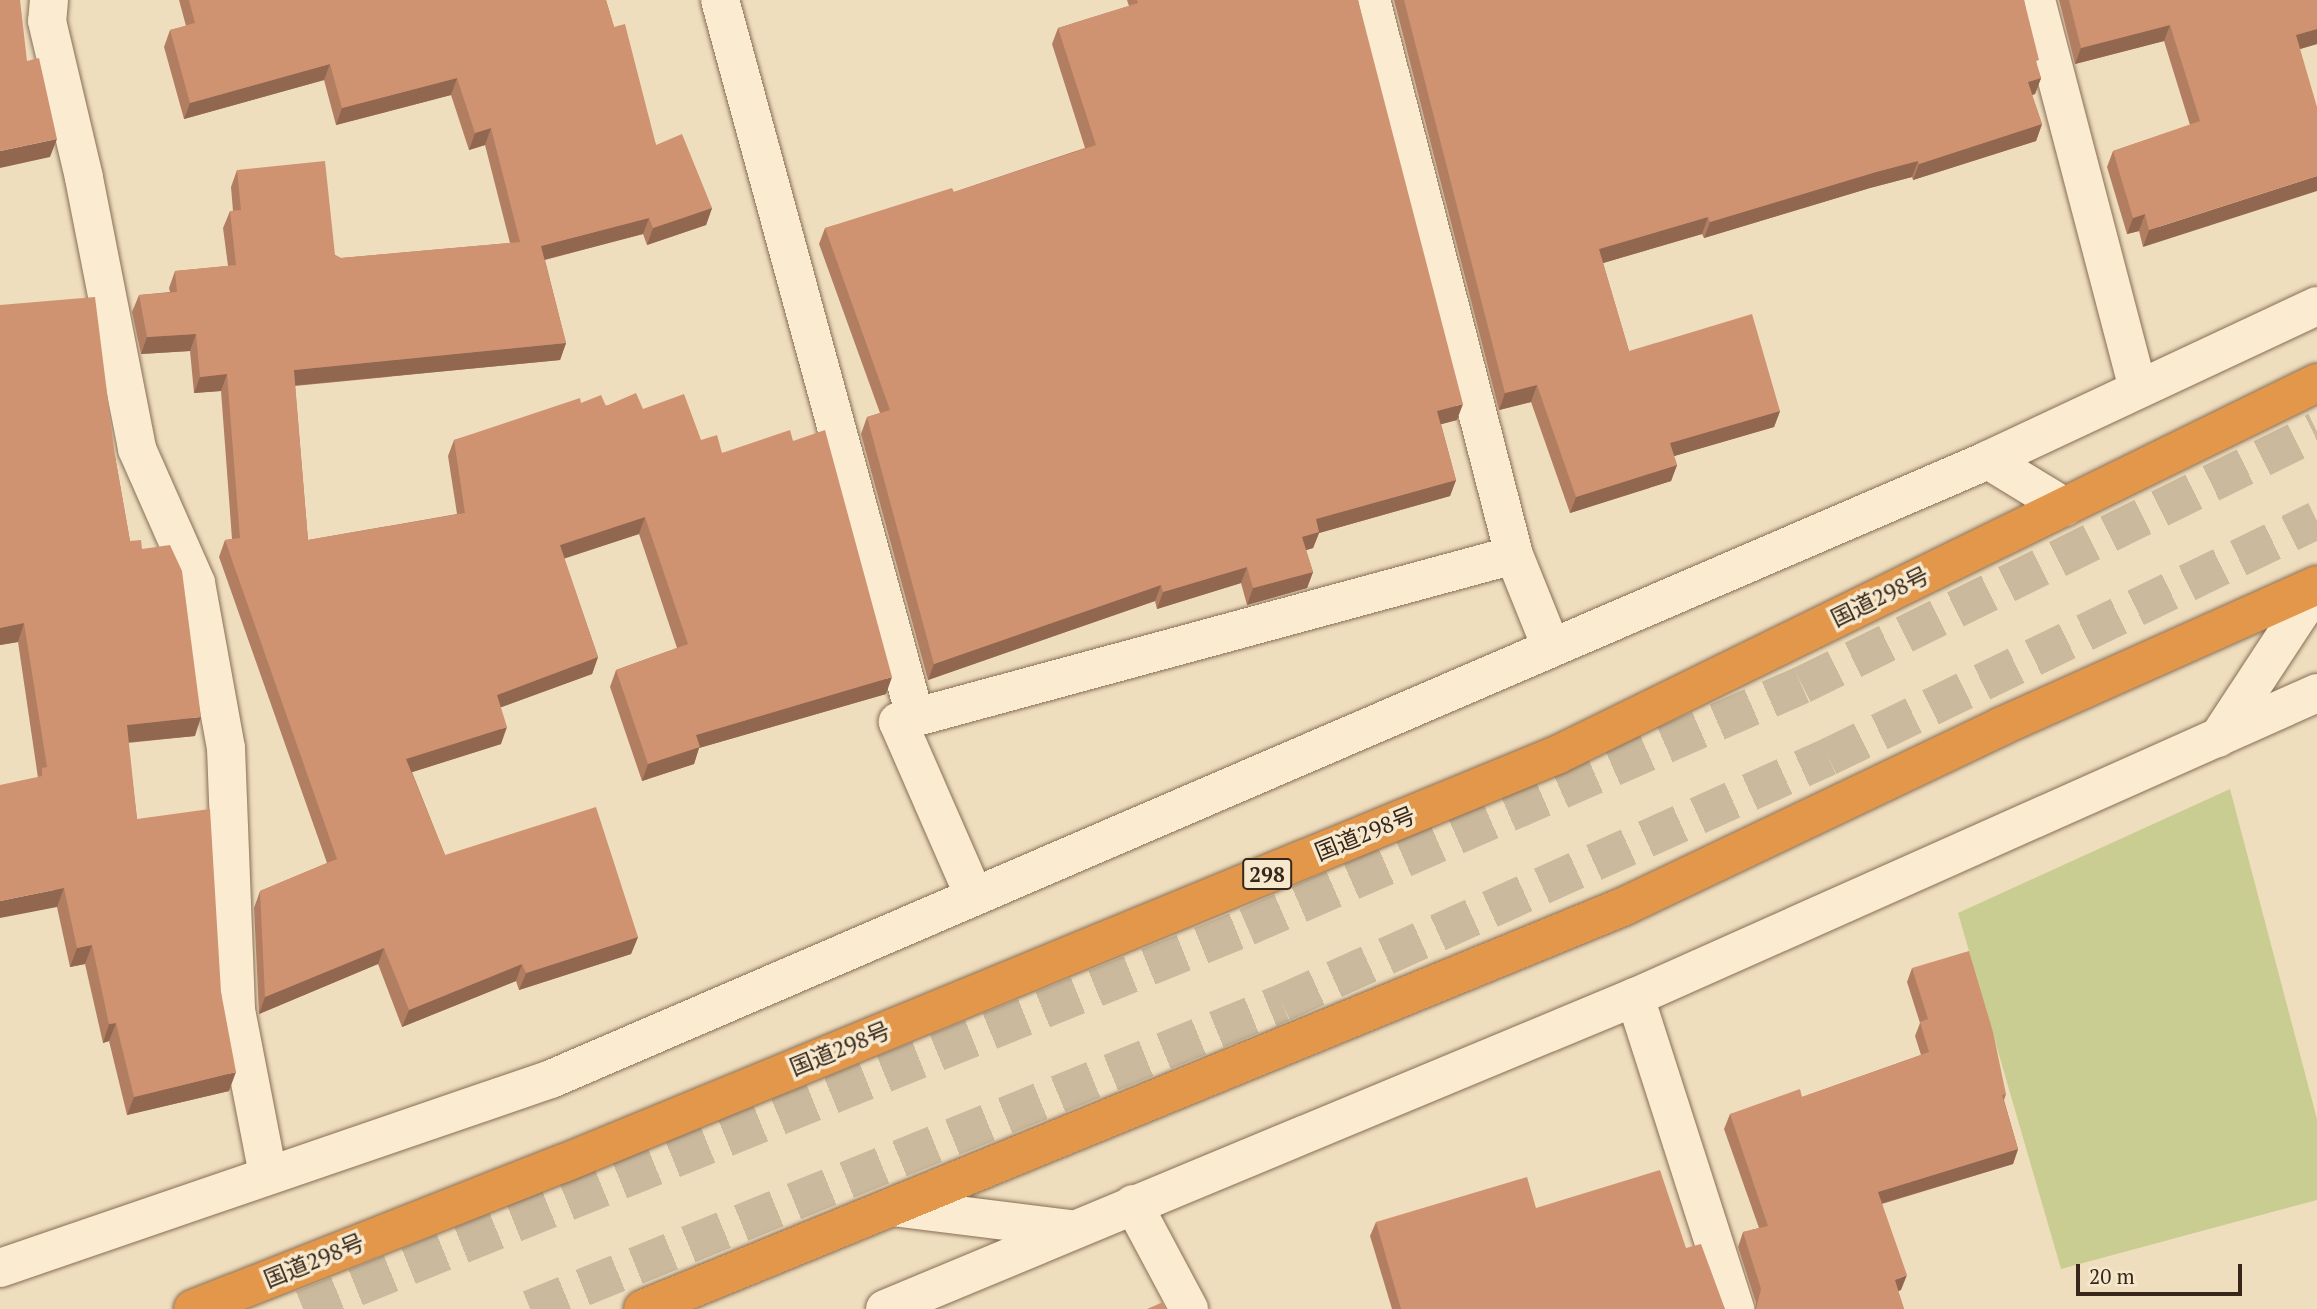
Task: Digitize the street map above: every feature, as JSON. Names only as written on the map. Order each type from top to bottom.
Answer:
[{"type":"highway","name":"国道298号","points":[[193,1309],[562,1164],[1557,755],[2317,383]]},
{"type":"highway","points":[[643,1309],[1625,906],[2002,726],[2317,586]]},
{"type":"street","points":[[49,0],[47,20],[85,178],[137,449],[197,583],[226,748],[236,1010],[268,1175]]},
{"type":"street","points":[[720,0],[915,716]]},
{"type":"street","points":[[1371,0],[1514,555],[1551,647]]},
{"type":"street","points":[[2036,0],[2138,388]]},
{"type":"street","points":[[1,1265],[551,1079],[1988,460],[2317,306]]},
{"type":"street","points":[[1988,460],[2065,507]]},
{"type":"street","points":[[974,896],[898,722],[1514,555]]},
{"type":"street","points":[[2217,740],[2317,586]]},
{"type":"street","points":[[885,1309],[1635,996],[2217,740],[2317,693]]},
{"type":"street","points":[[1635,996],[1735,1309]]},
{"type":"street","points":[[1133,1204],[1189,1309]]},
{"type":"street","points":[[893,1206],[1072,1230]]},
{"type":"green space","points":[[2230,789],[2317,1119],[2317,1200],[2061,1269],[1958,913]]},
{"type":"building","points":[[0,0],[20,0],[27,61],[39,58],[57,139],[0,151]]},
{"type":"building","points":[[189,0],[606,0],[614,27],[625,24],[656,145],[682,134],[712,208],[653,228],[649,218],[541,246],[566,343],[294,370],[308,540],[465,513],[454,440],[580,398],[581,403],[601,395],[606,406],[636,393],[643,409],[684,394],[701,440],[717,435],[722,453],[790,430],[793,441],[825,430],[892,677],[696,735],[700,747],[648,764],[616,670],[688,644],[645,517],[560,545],[598,657],[497,695],[507,727],[406,759],[445,855],[596,807],[638,937],[526,973],[522,964],[409,1010],[384,948],[265,997],[260,891],[337,859],[225,540],[240,538],[227,374],[200,377],[196,334],[147,337],[139,295],[177,292],[175,271],[236,265],[230,211],[241,210],[237,170],[325,161],[335,255],[341,258],[520,242],[491,128],[475,133],[457,78],[342,108],[330,64],[190,103],[170,30],[195,23]]},
{"type":"building","points":[[1137,0],[1358,0],[1463,404],[1437,411],[1456,480],[1316,519],[1319,532],[1302,537],[1313,572],[1253,588],[1247,567],[1163,592],[1161,585],[934,664],[867,417],[890,410],[825,228],[952,188],[954,192],[1096,145],[1058,28],[1138,3]]},
{"type":"building","points":[[1404,0],[2024,0],[2041,78],[2028,82],[2042,124],[1919,164],[1918,161],[1876,172],[1710,222],[1708,217],[1599,249],[1629,351],[1752,314],[1780,411],[1670,443],[1677,465],[1576,497],[1537,385],[1505,393]]},
{"type":"building","points":[[2069,0],[2317,0],[2317,29],[2296,35],[2317,107],[2317,176],[2149,230],[2145,214],[2133,218],[2113,151],[2200,121],[2170,25],[2081,48]]},
{"type":"building","points":[[95,297],[115,456],[130,541],[141,540],[142,549],[170,545],[182,571],[201,717],[127,725],[137,819],[210,809],[221,992],[236,1072],[134,1097],[116,1023],[109,1024],[92,945],[77,948],[64,888],[0,901],[0,785],[42,776],[42,768],[47,767],[24,623],[0,628],[0,305]]},
{"type":"building","points":[[1969,951],[1993,1032],[2006,1094],[2002,1095],[2018,1149],[1878,1192],[1907,1275],[1895,1280],[1904,1309],[1756,1309],[1761,1289],[1743,1232],[1768,1226],[1730,1114],[1800,1089],[1802,1097],[1929,1052],[1920,1022],[1928,1019],[1912,968]]},
{"type":"building","points":[[1660,1170],[1686,1248],[1701,1244],[1725,1309],[1401,1309],[1376,1222],[1527,1177],[1536,1208]]},
{"type":"building","points":[[1163,1302],[1166,1309],[1147,1309]]},
{"type":"tunnel","points":[[303,1309],[1247,927],[1802,685],[2317,431]]},
{"type":"tunnel","points":[[530,1309],[1282,1003],[1828,757],[2317,520]]}]
